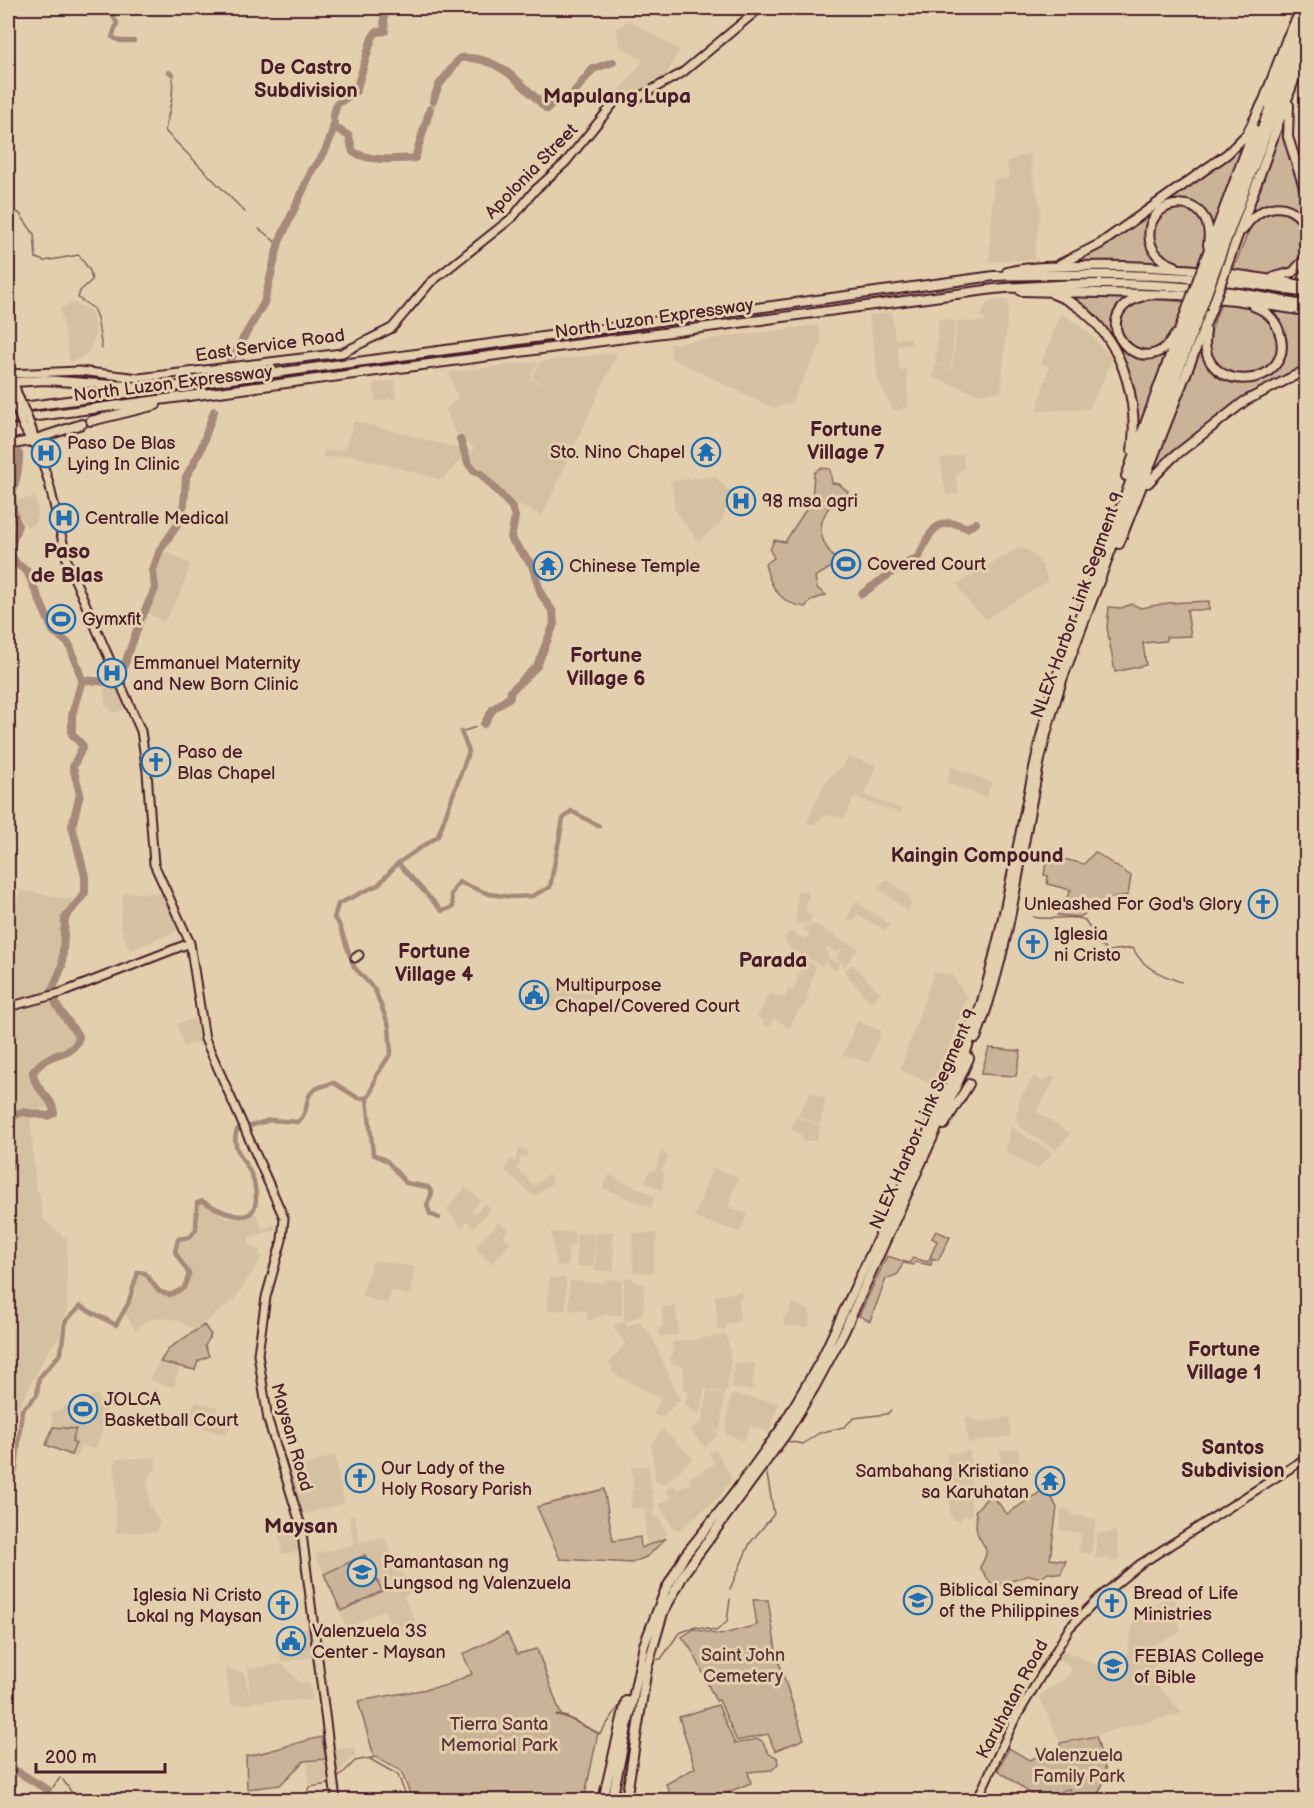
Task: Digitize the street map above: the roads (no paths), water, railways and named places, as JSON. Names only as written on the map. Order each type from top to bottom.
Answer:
[{"type":"highway","points":[[1093,574],[1100,544],[1129,466],[1195,307],[1287,38],[1304,8]]},
{"type":"highway","points":[[1155,294],[1128,302],[1118,315],[1117,334],[1120,341],[1132,352],[1147,355],[1162,350],[1172,340],[1195,307],[1210,260],[1304,8]]},
{"type":"highway","points":[[1210,260],[1306,26]]},
{"type":"highway","points":[[1095,596],[1142,491],[1236,242],[1306,47]]},
{"type":"highway","points":[[1300,64],[1287,119],[1292,153],[1306,194]]},
{"type":"highway","points":[[1047,267],[1087,252],[1227,154],[1247,134],[1264,100]]},
{"type":"highway","points":[[1188,269],[1166,262],[1152,247],[1150,227],[1166,207],[1184,204],[1202,214],[1208,223],[1210,260]]},
{"type":"highway","points":[[1236,242],[1252,217],[1263,209],[1279,207],[1288,209],[1296,214],[1306,226]]},
{"type":"highway","points":[[1260,277],[1284,276],[1300,267],[1306,258]]},
{"type":"highway","points":[[994,276],[1021,269],[1047,267],[1188,269],[1260,277],[1306,286]]},
{"type":"highway","name":"North Luzon Expressway","points":[[8,409],[994,276],[1081,273],[1162,274],[1216,279],[1306,293]]},
{"type":"highway","name":"North Luzon Expressway","points":[[8,420],[994,289],[1082,284],[1160,285],[1212,290],[1306,306]]},
{"type":"highway","points":[[994,289],[1155,294],[1235,300],[1306,311]]},
{"type":"highway","points":[[1031,291],[1053,294],[1081,306],[1097,321],[1106,336],[1132,401],[1134,434],[1129,466]]},
{"type":"highway","points":[[1211,308],[1206,345],[1213,365],[1225,375],[1235,379],[1256,378],[1270,370],[1278,360],[1281,334],[1274,320],[1263,310],[1235,300]]},
{"type":"highway","name":"NLEX Harbor Link Segment 9","points":[[644,1645],[656,1611],[680,1563],[780,1430],[836,1332],[967,1049],[981,1010],[999,939],[1039,739],[1056,679],[1093,574],[1195,307]]},
{"type":"highway","name":"NLEX Harbor Link Segment 9","points":[[626,1800],[647,1668],[663,1613],[685,1572],[786,1434],[814,1388],[843,1334],[960,1080],[986,1013],[1005,941],[1044,741],[1069,661],[1095,596],[1195,307]]},
{"type":"highway","points":[[1142,491],[1163,466],[1229,412],[1262,391],[1306,370]]},
{"type":"highway","points":[[10,380],[171,387]]},
{"type":"highway","points":[[91,421],[189,397]]},
{"type":"highway","points":[[8,445],[34,442],[82,424]]},
{"type":"highway","points":[[940,1083],[965,1038],[999,939]]},
{"type":"highway","points":[[922,1162],[969,1084]]},
{"type":"highway","points":[[603,1800],[631,1681],[644,1645]]},
{"type":"highway","points":[[612,1800],[644,1645]]},
{"type":"main road","name":"Apolonia Street","points":[[493,233],[513,217],[534,191],[565,163],[618,98],[635,99],[682,73],[760,8]]},
{"type":"main road","name":"East Service Road","points":[[10,380],[79,371],[140,378],[342,353],[392,328],[430,283],[493,233]]},
{"type":"main road","name":"Maysan Road","points":[[8,361],[14,394],[49,483],[68,564],[138,723],[143,743],[154,864],[190,942],[198,985],[201,1026],[214,1062],[284,1218],[282,1240],[266,1297],[258,1354],[268,1420],[301,1526],[336,1800]]},
{"type":"main road","points":[[8,1007],[61,993],[190,942]]},
{"type":"main road","name":"Karuhatan Road","points":[[977,1800],[1026,1699],[1061,1639],[1081,1616],[1139,1565],[1306,1458]]},
{"type":"waterway","points":[[108,8],[117,23],[112,37],[120,41],[134,41]]},
{"type":"waterway","points":[[333,117],[337,104],[356,91],[372,38],[376,32],[385,31],[383,8]]},
{"type":"waterway","points":[[433,101],[439,85],[460,58],[474,58],[498,66],[509,73],[547,109],[559,98],[570,97],[593,69],[613,62]]},
{"type":"waterway","points":[[169,72],[173,75]]},
{"type":"waterway","points":[[173,75],[172,98],[165,131],[245,212]]},
{"type":"waterway","points":[[334,127],[349,136],[353,152],[360,155],[384,159],[415,158],[430,109]]},
{"type":"waterway","points":[[281,238],[313,168],[326,148],[334,123]]},
{"type":"waterway","points":[[8,207],[20,214],[34,234],[36,258],[44,261],[79,255],[90,271],[92,280],[80,291],[78,298],[93,308],[102,349]]},
{"type":"waterway","points":[[259,229],[269,236]]},
{"type":"waterway","points":[[271,238],[278,245]]},
{"type":"waterway","points":[[228,364],[264,303],[279,242]]},
{"type":"waterway","points":[[82,680],[109,682],[121,675],[140,621],[155,589],[153,570],[160,550],[176,527],[184,504],[186,477],[200,452],[214,411]]},
{"type":"waterway","points":[[460,439],[468,463],[474,471],[481,474],[512,507],[515,517],[511,539],[532,565],[541,594],[553,612],[554,624],[537,666],[511,691],[510,697],[493,709],[484,724]]},
{"type":"waterway","points":[[8,1124],[10,1117],[23,1112],[48,1116],[54,1113],[53,1107],[34,1079],[33,1072],[44,1061],[73,1047],[79,1037],[57,1006],[52,991],[62,966],[65,918],[85,893],[85,876],[72,826],[80,794],[73,767],[83,746],[72,734],[72,715],[82,680],[69,644],[53,631],[27,571],[17,564],[9,552],[18,525],[12,496],[19,465],[19,454]]},
{"type":"waterway","points":[[862,594],[899,567],[919,557],[931,533],[942,524],[957,524],[967,528],[976,523]]},
{"type":"waterway","points":[[461,732],[476,727]]},
{"type":"waterway","points":[[8,1480],[14,1476],[16,1469],[22,1410],[37,1395],[39,1378],[61,1353],[65,1322],[80,1306],[116,1325],[128,1304],[138,1272],[145,1273],[159,1291],[170,1295],[184,1288],[189,1274],[175,1252],[178,1239],[190,1237],[196,1229],[197,1203],[202,1201],[232,1215],[241,1216],[249,1214],[254,1208],[256,1198],[254,1182],[236,1144],[237,1130],[270,1120],[298,1122],[306,1110],[310,1094],[322,1086],[334,1083],[358,1098],[367,1098],[371,1093],[376,1076],[391,1053],[389,1026],[375,990],[354,967],[339,924],[334,918],[338,904],[378,885],[398,863],[438,836],[469,751],[461,732]]},
{"type":"waterway","points":[[398,863],[442,911],[453,907],[451,894],[459,882],[489,894],[513,897],[532,896],[550,887],[563,819],[571,811],[599,826]]},
{"type":"waterway","points":[[1033,917],[1085,920],[1100,945],[1108,951],[1133,948],[1147,966],[1181,982]]},
{"type":"waterway","points":[[367,1098],[373,1154],[387,1161],[406,1183],[428,1187],[432,1193],[427,1205],[430,1214],[439,1218]]},
{"type":"waterway","points":[[8,1144],[12,1165],[8,1167]]},
{"type":"waterway","points":[[786,1441],[803,1444],[819,1433],[844,1427],[854,1418],[887,1414],[891,1410]]},
{"type":"waterway","points":[[762,1450],[764,1441],[770,1438]]},
{"type":"waterway","points":[[730,1589],[750,1543],[774,1514],[766,1469]]},
{"type":"waterway","points":[[654,1660],[661,1659],[679,1633],[696,1627],[716,1631],[727,1622],[730,1599]]},
{"type":"waterway","points":[[556,1715],[567,1717],[600,1734],[622,1702]]},
{"type":"waterway","points":[[339,1777],[355,1761],[376,1757]]},
{"type":"waterway","points":[[370,1759],[398,1775],[406,1796],[396,1800]]},
{"type":"waterway","points":[[8,1766],[48,1790]]},
{"type":"waterway","points":[[53,1787],[60,1778]]},
{"type":"waterway","points":[[63,1780],[77,1800]]},
{"type":"waterway","points":[[305,1800],[309,1787],[329,1784]]},
{"type":"waterway","points":[[197,1800],[202,1793],[245,1800]]},
{"type":"place","name":"Sto. Nino Chapel","points":[[706,452]]},
{"type":"place","name":"Paso De Blas Lying In Clinic","points":[[46,453]]},
{"type":"place","name":"98 msa agri","points":[[741,501]]},
{"type":"place","name":"Centralle Medical","points":[[64,518]]},
{"type":"place","name":"Covered Court","points":[[846,564]]},
{"type":"place","name":"Chinese Temple","points":[[548,566]]},
{"type":"place","name":"Gymxfit","points":[[61,619]]},
{"type":"place","name":"Emmanuel Maternity and New Born Clinic","points":[[112,673]]},
{"type":"place","name":"Paso de Blas Chapel","points":[[156,762]]},
{"type":"place","name":"Unleashed For God's Glory","points":[[1263,904]]},
{"type":"place","name":"Iglesia ni Cristo","points":[[1033,944]]},
{"type":"place","name":"Multipurpose Chapel/Covered Court","points":[[534,995]]},
{"type":"place","name":"JOLCA Basketball Court","points":[[83,1409]]},
{"type":"place","name":"Our Lady of the Holy Rosary Parish","points":[[360,1478]]},
{"type":"place","name":"Sambahang Kristiano sa Karuhatan","points":[[1050,1481]]},
{"type":"place","name":"Pamantasan ng Lungsod ng Valenzuela","points":[[362,1572]]},
{"type":"place","name":"Biblical Seminary of the Philippines","points":[[918,1600]]},
{"type":"place","name":"Bread of Life Ministries","points":[[1112,1603]]},
{"type":"place","name":"Iglesia Ni Cristo Lokal ng Maysan","points":[[283,1605]]},
{"type":"place","name":"Valenzuela 3S Center - Maysan","points":[[291,1641]]},
{"type":"place","name":"FEBIAS College of Bible","points":[[1113,1666]]},
{"type":"district","name":"De Castro Subdivision","points":[[306,78]]},
{"type":"district","name":"Mapulang Lupa","points":[[617,96]]},
{"type":"district","name":"Fortune Village 7","points":[[846,440]]},
{"type":"district","name":"Paso de Blas","points":[[67,563]]},
{"type":"district","name":"Fortune Village 6","points":[[606,666]]},
{"type":"district","name":"Kaingin Compound","points":[[977,855]]},
{"type":"district","name":"Parada","points":[[773,960]]},
{"type":"district","name":"Fortune Village 4","points":[[434,962]]},
{"type":"district","name":"Fortune Village 1","points":[[1224,1360]]},
{"type":"district","name":"Santos Subdivision","points":[[1233,1458]]},
{"type":"district","name":"Maysan","points":[[301,1526]]},
{"type":"park label","name":"Saint John Cemetery","points":[[743,1665]]},
{"type":"park label","name":"Tierra Santa Memorial Park","points":[[499,1734]]},
{"type":"park label","name":"Valenzuela Family Park","points":[[1079,1765]]}]
